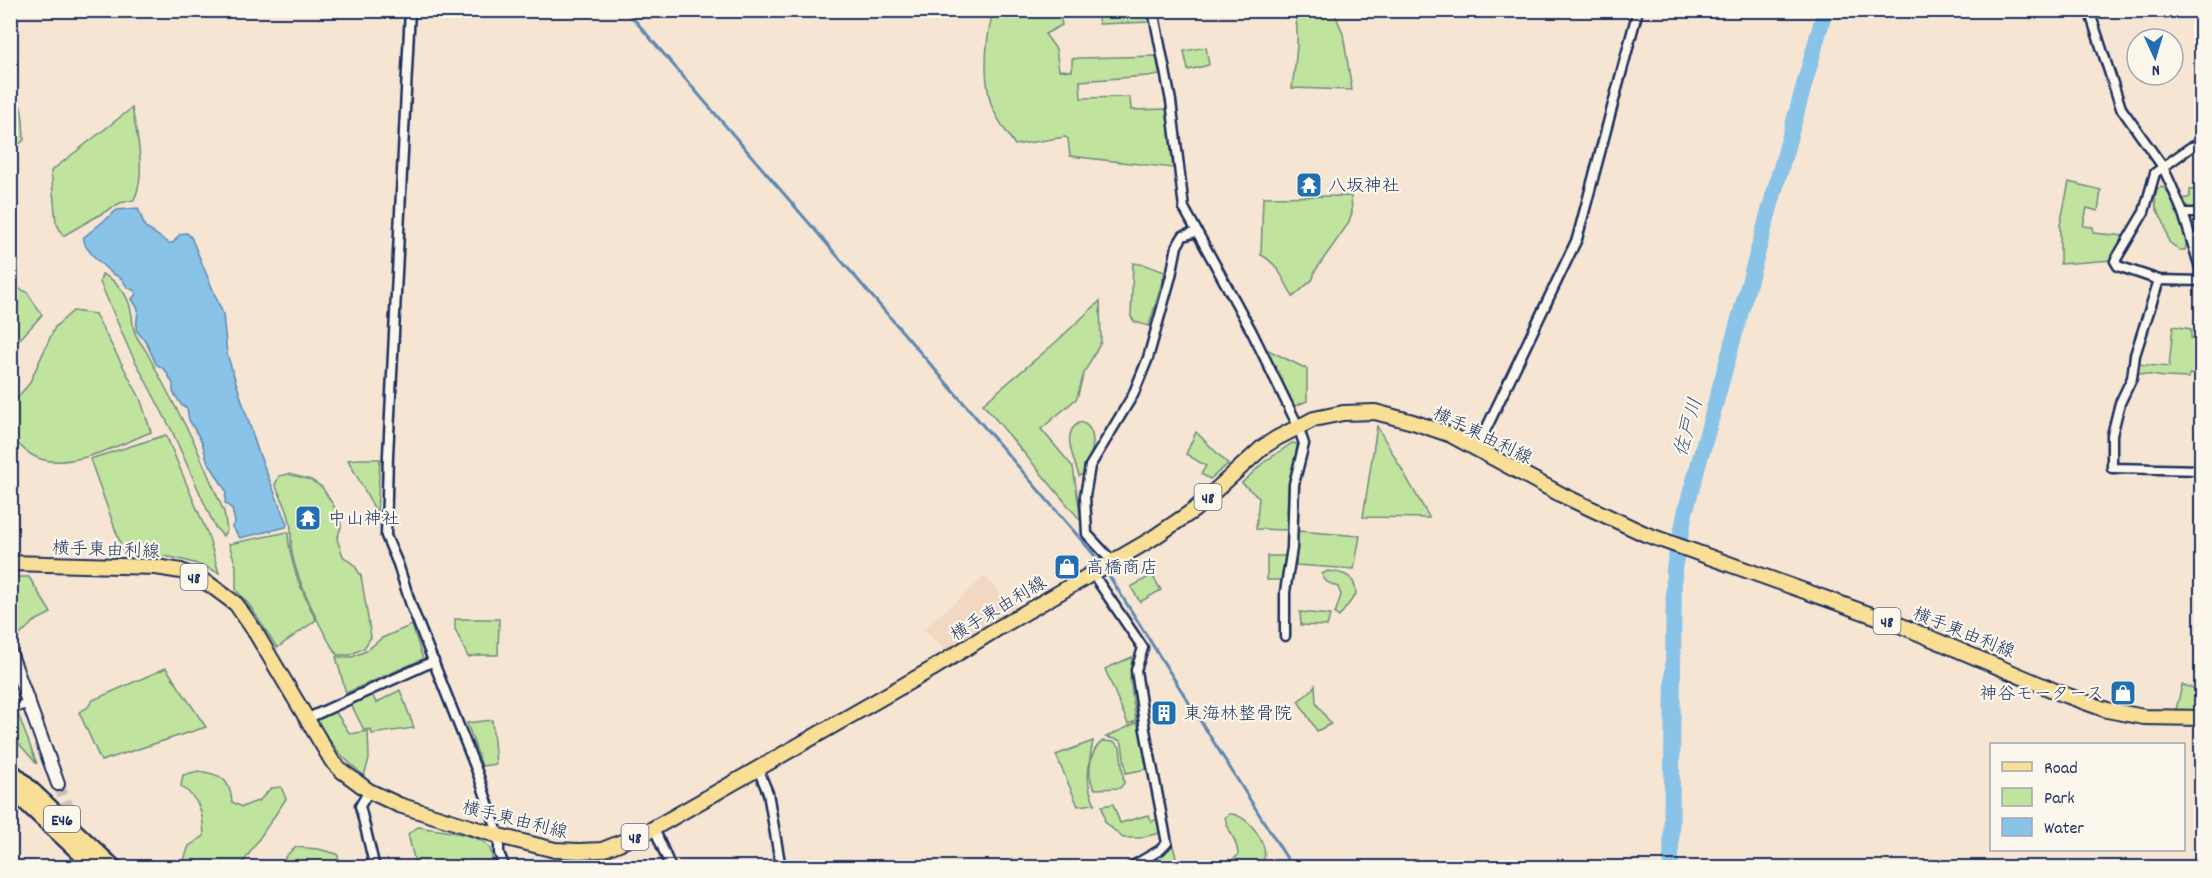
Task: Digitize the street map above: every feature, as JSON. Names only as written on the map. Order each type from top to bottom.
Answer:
[{"type":"highway","name":"E46","points":[[10,771],[114,867]]},
{"type":"highway","name":"E46","points":[[10,788],[96,867]]},
{"type":"main road","name":"横手東由利線","points":[[10,563],[156,567],[181,571],[209,584],[236,604],[332,761],[342,771],[369,791],[399,806],[555,850],[602,850],[654,828],[758,770],[1113,562],[1194,510],[1263,447],[1318,417],[1342,412],[1375,412],[1441,432],[1477,448],[1562,495],[1645,534],[1897,624],[2060,693],[2107,710],[2144,717],[2202,718]]},
{"type":"main road","points":[[10,652],[58,784]]},
{"type":"street","points":[[410,10],[387,455],[386,536],[398,564],[411,606],[478,774],[499,836],[499,853],[505,867]]},
{"type":"street","points":[[1153,10],[1171,101],[1184,208],[1252,332],[1298,426],[1304,444],[1294,484],[1292,548],[1285,592],[1285,636]]},
{"type":"street","points":[[1477,448],[1577,238],[1638,10]]},
{"type":"street","points":[[2089,10],[2121,108],[2163,167],[2183,213],[2202,274]]},
{"type":"street","points":[[2202,144],[2191,147],[2153,176],[2144,212],[2115,261],[2118,266],[2159,280],[2202,281]]},
{"type":"street","points":[[2183,213],[2202,213]]},
{"type":"street","points":[[1113,562],[1087,534],[1085,496],[1090,466],[1133,395],[1148,358],[1177,246],[1183,236],[1196,232]]},
{"type":"street","points":[[2159,280],[2135,355],[2132,378],[2120,403],[2112,435],[2112,468],[2202,470]]},
{"type":"street","points":[[1093,574],[1143,648],[1136,670],[1167,843],[1160,850],[1129,867]]},
{"type":"street","points":[[306,719],[434,661]]},
{"type":"street","points":[[10,706],[28,704]]},
{"type":"street","points":[[758,770],[768,794],[781,867]]},
{"type":"street","points":[[369,791],[360,806],[375,867]]},
{"type":"street","points":[[654,828],[671,867]]},
{"type":"shaded area","points":[[985,577],[1015,609],[946,651],[923,629]]},
{"type":"green space","points":[[993,11],[1059,11],[1062,25],[1045,34],[1056,49],[1059,70],[1072,71],[1072,59],[1156,56],[1160,75],[1080,81],[1081,98],[1130,97],[1131,110],[1167,109],[1173,168],[1070,156],[1068,139],[1065,137],[1015,145],[991,104],[987,81],[986,57]]},
{"type":"green space","points":[[1097,11],[1148,11],[1151,22],[1099,24]]},
{"type":"green space","points":[[1294,11],[1334,11],[1343,34],[1352,90],[1292,88],[1297,40]]},
{"type":"green space","points":[[1206,47],[1209,65],[1188,70],[1184,51]]},
{"type":"green space","points":[[10,87],[18,99],[22,112],[24,140],[18,145],[11,133]]},
{"type":"green space","points":[[132,108],[140,166],[140,178],[134,200],[120,203],[63,236],[56,222],[51,171]]},
{"type":"green space","points":[[2069,182],[2101,190],[2098,211],[2087,208],[2083,226],[2093,227],[2093,233],[2125,236],[2112,260],[2060,264],[2060,225]]},
{"type":"green space","points":[[2162,187],[2172,197],[2181,215],[2184,225],[2185,250],[2179,250],[2169,242],[2164,223],[2156,208],[2155,196],[2158,188]]},
{"type":"green space","points":[[2199,189],[2201,209],[2186,210],[2180,200],[2190,197],[2190,190]]},
{"type":"green space","points":[[1351,196],[1352,213],[1348,224],[1315,271],[1313,279],[1293,297],[1276,267],[1261,255],[1263,197]]},
{"type":"green space","points":[[1133,263],[1165,272],[1149,326],[1135,322],[1131,317]]},
{"type":"green space","points":[[102,274],[117,284],[124,294],[130,305],[136,336],[194,442],[224,512],[227,530],[223,536],[215,527],[172,431],[129,349],[100,282]]},
{"type":"green space","points":[[10,287],[27,292],[42,315],[11,346]]},
{"type":"green space","points":[[1100,301],[1101,342],[1084,373],[1077,398],[1041,429],[1073,467],[1081,521],[983,404]]},
{"type":"green space","points":[[73,311],[95,314],[140,398],[151,432],[84,457],[57,461],[39,459],[11,437],[11,405],[29,384],[55,327]]},
{"type":"green space","points":[[2173,326],[2191,329],[2191,338],[2201,338],[2201,375],[2189,374],[2189,378],[2137,373],[2137,364],[2169,367]]},
{"type":"green space","points":[[1264,348],[1307,369],[1307,401],[1293,407]]},
{"type":"green space","points":[[1081,422],[1091,431],[1093,444],[1085,473],[1079,476],[1070,447],[1070,439],[1074,426]]},
{"type":"green space","points":[[1377,426],[1429,517],[1429,518],[1363,517]]},
{"type":"green space","points":[[1196,432],[1228,464],[1210,479],[1201,474],[1206,466],[1186,454]]},
{"type":"green space","points":[[166,435],[208,535],[219,573],[184,560],[123,551],[90,459]]},
{"type":"green space","points":[[1292,443],[1297,444],[1289,481],[1287,530],[1256,529],[1259,498],[1242,483],[1263,463]]},
{"type":"green space","points":[[380,459],[377,513],[348,460]]},
{"type":"green space","points":[[289,474],[311,480],[322,487],[340,516],[341,527],[337,539],[343,556],[355,566],[361,576],[371,637],[364,648],[350,655],[337,655],[317,619],[294,563],[289,517],[275,485],[279,476]]},
{"type":"green space","points":[[1298,531],[1360,536],[1354,569],[1296,565]]},
{"type":"green space","points":[[288,532],[291,555],[301,588],[316,620],[277,648],[250,606],[236,590],[236,566],[229,544]]},
{"type":"green space","points":[[1267,556],[1286,556],[1281,580],[1267,580]]},
{"type":"green space","points":[[1328,571],[1348,576],[1354,583],[1356,594],[1339,617],[1335,614],[1341,595],[1338,587],[1324,579],[1322,574]]},
{"type":"green space","points":[[1152,575],[1161,590],[1140,602],[1131,587]]},
{"type":"green space","points":[[11,577],[29,577],[51,613],[33,622],[17,638],[11,621]]},
{"type":"green space","points":[[1300,612],[1330,615],[1327,626],[1301,625]]},
{"type":"green space","points":[[455,619],[499,619],[498,655],[468,657],[455,629]]},
{"type":"green space","points":[[412,625],[423,659],[346,693],[336,657],[352,657],[366,651],[382,638]]},
{"type":"green space","points":[[1132,657],[1130,679],[1136,721],[1128,724],[1105,669]]},
{"type":"green space","points":[[166,668],[206,727],[101,761],[79,712],[87,708],[93,700]]},
{"type":"green space","points":[[1315,685],[1316,703],[1331,724],[1317,731],[1298,701]]},
{"type":"green space","points":[[2182,685],[2201,690],[2201,710],[2176,710]]},
{"type":"green space","points":[[400,690],[414,728],[372,734],[371,729],[364,730],[351,704],[372,694],[376,703]]},
{"type":"green space","points":[[335,711],[350,734],[368,731],[369,759],[364,776],[341,755],[315,721]]},
{"type":"green space","points":[[11,712],[18,714],[37,764],[11,735]]},
{"type":"green space","points":[[492,720],[496,764],[482,766],[467,723]]},
{"type":"green space","points":[[1138,722],[1147,769],[1126,773],[1122,743],[1106,737]]},
{"type":"green space","points":[[1093,741],[1088,780],[1095,804],[1078,806],[1056,755]]},
{"type":"green space","points":[[1103,741],[1114,742],[1120,747],[1124,783],[1120,788],[1095,789],[1092,784],[1090,764],[1095,750]]},
{"type":"green space","points":[[198,771],[218,776],[226,782],[232,802],[242,807],[260,800],[271,788],[281,787],[286,799],[240,867],[184,867],[182,865],[189,846],[204,836],[200,808],[193,797],[181,786],[183,775]]},
{"type":"green space","points":[[1113,804],[1120,823],[1148,815],[1151,822],[1157,819],[1160,833],[1140,838],[1123,838],[1105,822],[1102,806]]},
{"type":"green space","points":[[1229,814],[1242,818],[1255,830],[1263,845],[1264,859],[1245,867],[1204,867],[1227,863],[1238,855],[1225,817]]},
{"type":"green space","points":[[418,827],[465,835],[482,841],[490,850],[493,867],[416,867],[408,834]]},
{"type":"green space","points":[[1172,843],[1179,867],[1137,868],[1164,852]]},
{"type":"green space","points":[[295,847],[318,849],[337,854],[342,867],[285,867],[285,857]]},
{"type":"water","points":[[138,208],[145,227],[169,243],[173,243],[182,234],[187,233],[191,237],[223,314],[227,354],[258,451],[287,524],[286,527],[240,538],[232,527],[235,522],[232,509],[225,503],[226,491],[207,460],[202,442],[189,420],[187,408],[182,406],[173,392],[173,384],[165,370],[156,364],[146,342],[136,330],[138,309],[132,299],[136,294],[135,291],[110,272],[86,247],[83,238],[117,210]]},
{"type":"waterway","points":[[626,10],[1102,564]]},
{"type":"waterway","name":"佐戸川","points":[[1671,868],[1674,568],[1686,509],[1825,10]]},
{"type":"waterway","points":[[1108,574],[1293,868]]},
{"type":"tunnel","points":[[58,784],[79,833]]},
{"type":"place","name":"八坂神社","points":[[1309,185]]},
{"type":"place","name":"中山神社","points":[[308,518]]},
{"type":"place","name":"高橋商店","points":[[1067,567]]},
{"type":"place","name":"神谷モータース","points":[[2123,693]]},
{"type":"place","name":"東海林整骨院","points":[[1164,713]]}]
